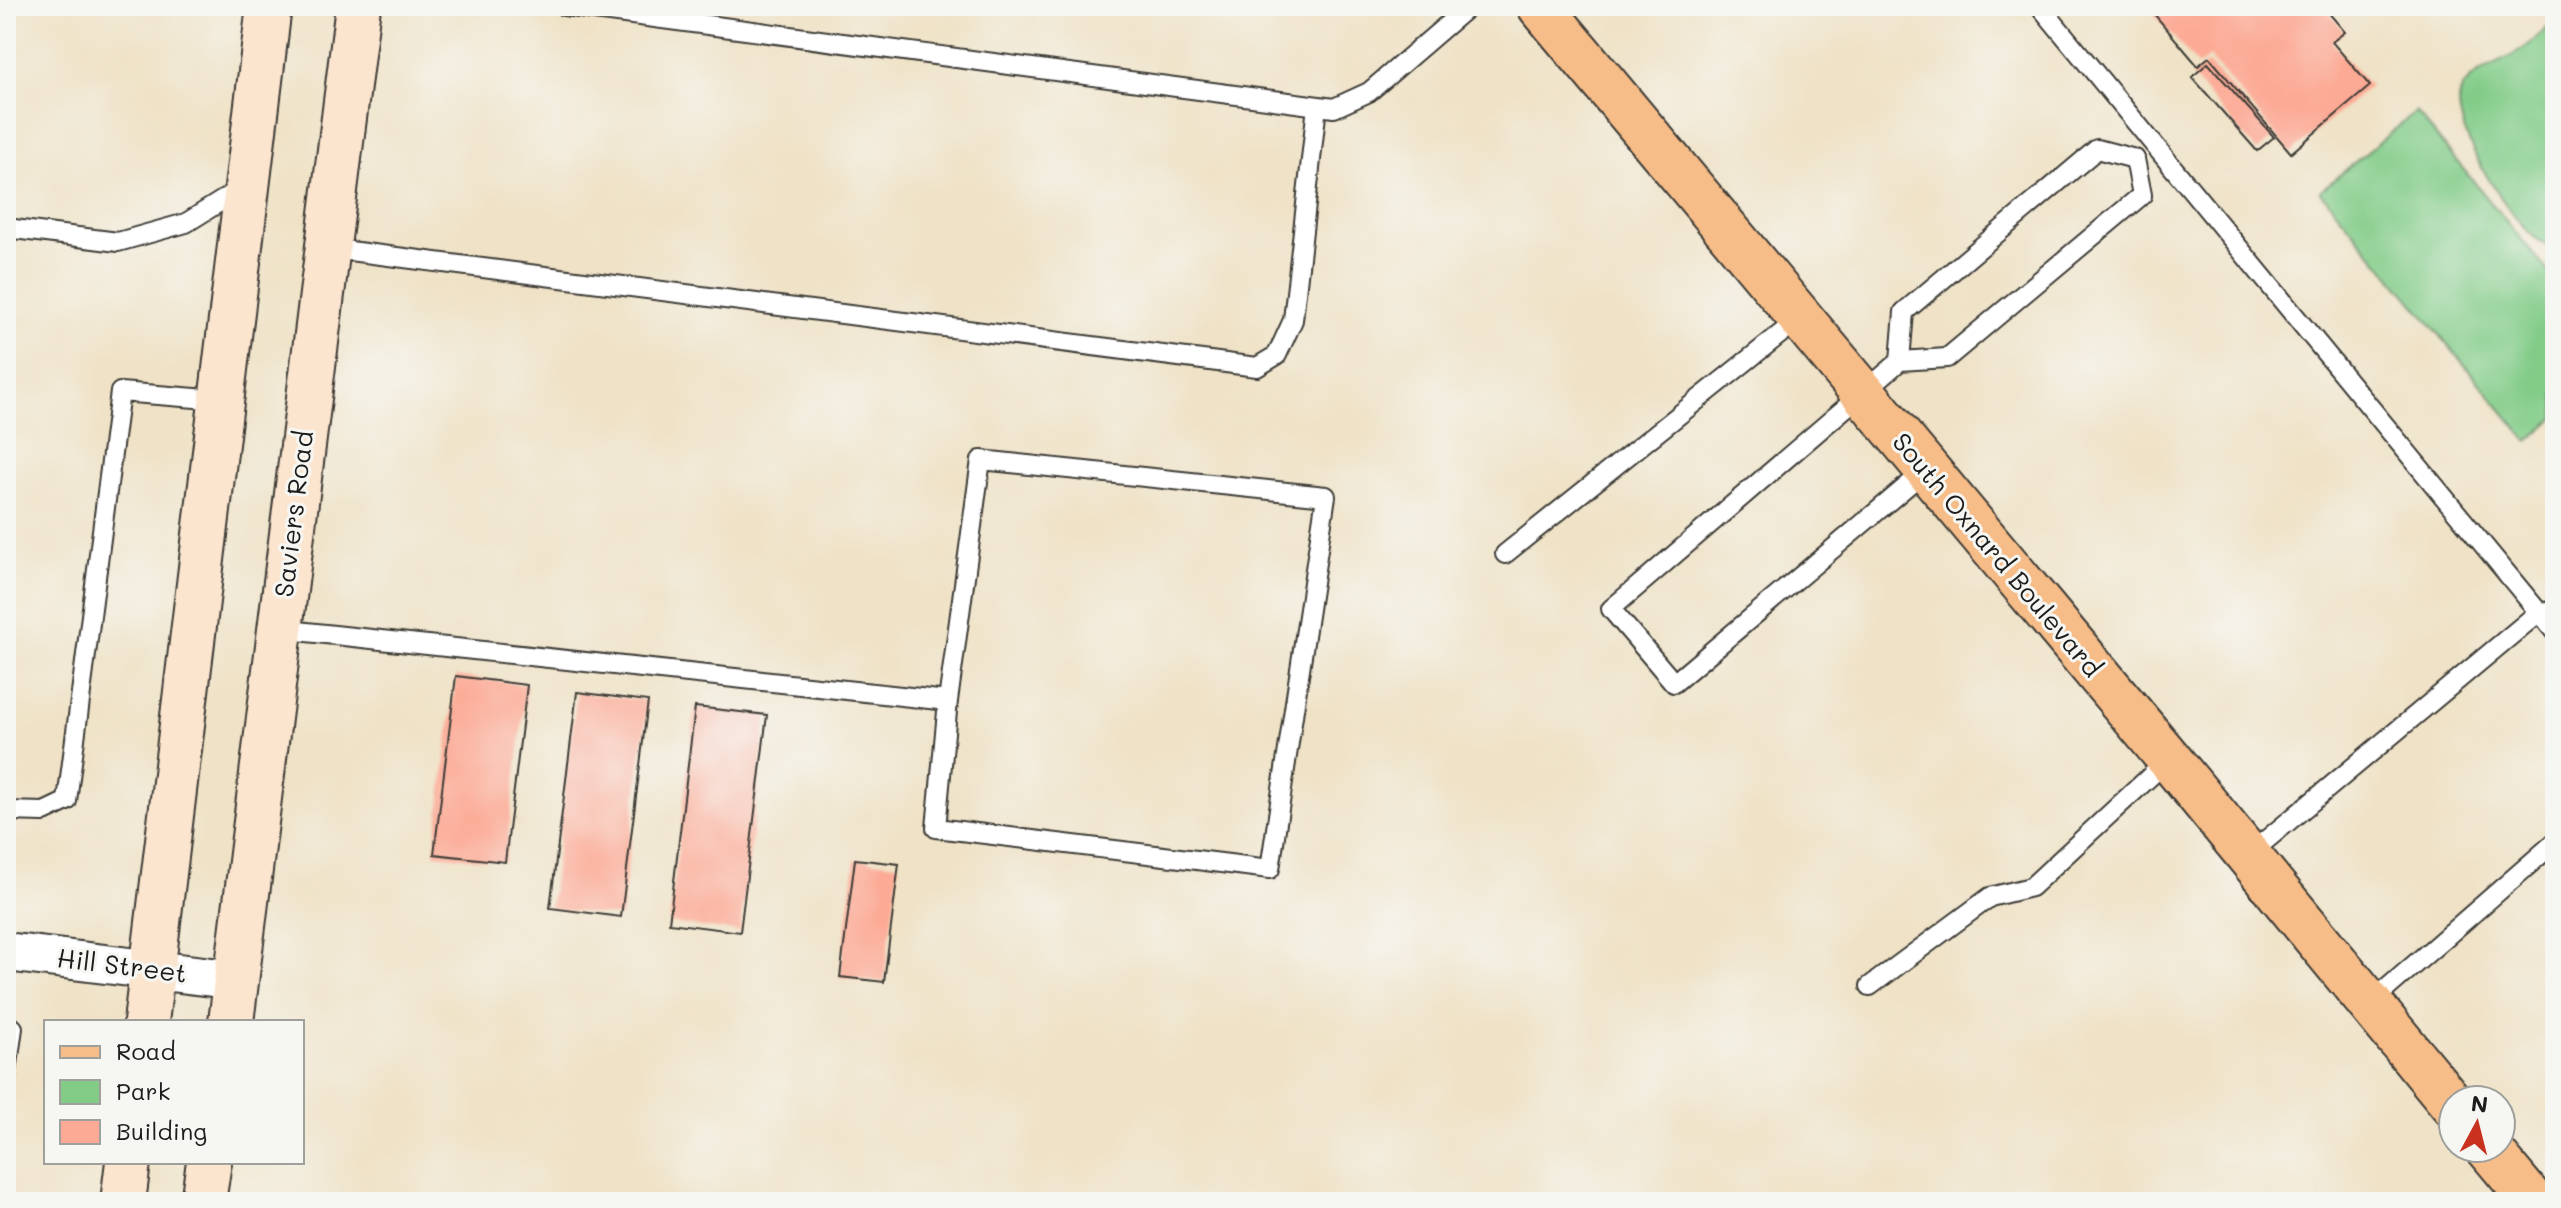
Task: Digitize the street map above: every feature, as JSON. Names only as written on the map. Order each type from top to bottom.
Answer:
[{"type":"main road","points":[[146,1020],[269,6]]},
{"type":"main road","name":"Saviers Road","points":[[234,1001],[358,6]]},
{"type":"main road","name":"South Oxnard Boulevard","points":[[1540,6],[2169,759],[2437,1086]]},
{"type":"main road","points":[[123,1202],[128,1164]]},
{"type":"main road","points":[[203,1202],[209,1164]]},
{"type":"main road","points":[[2501,1164],[2533,1202]]},
{"type":"street","name":"Hill Street","points":[[6,952],[153,970],[234,1001]]},
{"type":"lane","points":[[564,6],[1334,108],[1369,92],[1469,6]]},
{"type":"lane","points":[[2040,6],[2547,612],[2555,632]]},
{"type":"lane","points":[[326,248],[1257,367],[1277,355],[1293,320],[1317,106]]},
{"type":"lane","points":[[2135,159],[2153,144]]},
{"type":"lane","points":[[1900,361],[1904,312],[2097,149],[2135,159]]},
{"type":"lane","points":[[1926,470],[1674,683],[1611,609],[1864,396],[1900,361],[1947,358],[2142,195],[2135,159]]},
{"type":"lane","points":[[6,228],[118,242],[186,223],[247,184]]},
{"type":"lane","points":[[1505,554],[1799,319]]},
{"type":"lane","points":[[6,811],[44,812],[67,801],[120,392],[221,400]]},
{"type":"lane","points":[[981,460],[1326,496],[1270,869],[936,828],[948,701],[981,460]]},
{"type":"lane","points":[[2247,856],[2547,612]]},
{"type":"lane","points":[[279,629],[948,701]]},
{"type":"lane","points":[[1870,986],[1990,897],[2031,887],[2169,759]]},
{"type":"lane","points":[[2369,1004],[2555,842]]},
{"type":"lane","points":[[6,1027],[13,1028],[6,1078]]},
{"type":"green space","points":[[2555,20],[2555,248],[2538,240],[2526,229],[2496,191],[2469,142],[2461,119],[2459,100],[2471,79],[2523,49]]},
{"type":"green space","points":[[2416,112],[2555,280],[2555,418],[2528,441],[2320,191]]},
{"type":"building","points":[[2164,6],[2323,6],[2345,32],[2332,42],[2370,86],[2291,153],[2209,57],[2198,66],[2154,14]]},
{"type":"building","points":[[2208,63],[2274,137],[2257,151],[2192,77]]},
{"type":"building","points":[[456,676],[527,685],[505,862],[434,854]]},
{"type":"building","points":[[577,692],[648,701],[621,917],[550,908]]},
{"type":"building","points":[[695,707],[767,715],[740,932],[669,923]]},
{"type":"building","points":[[855,859],[899,864],[884,982],[840,977]]}]
